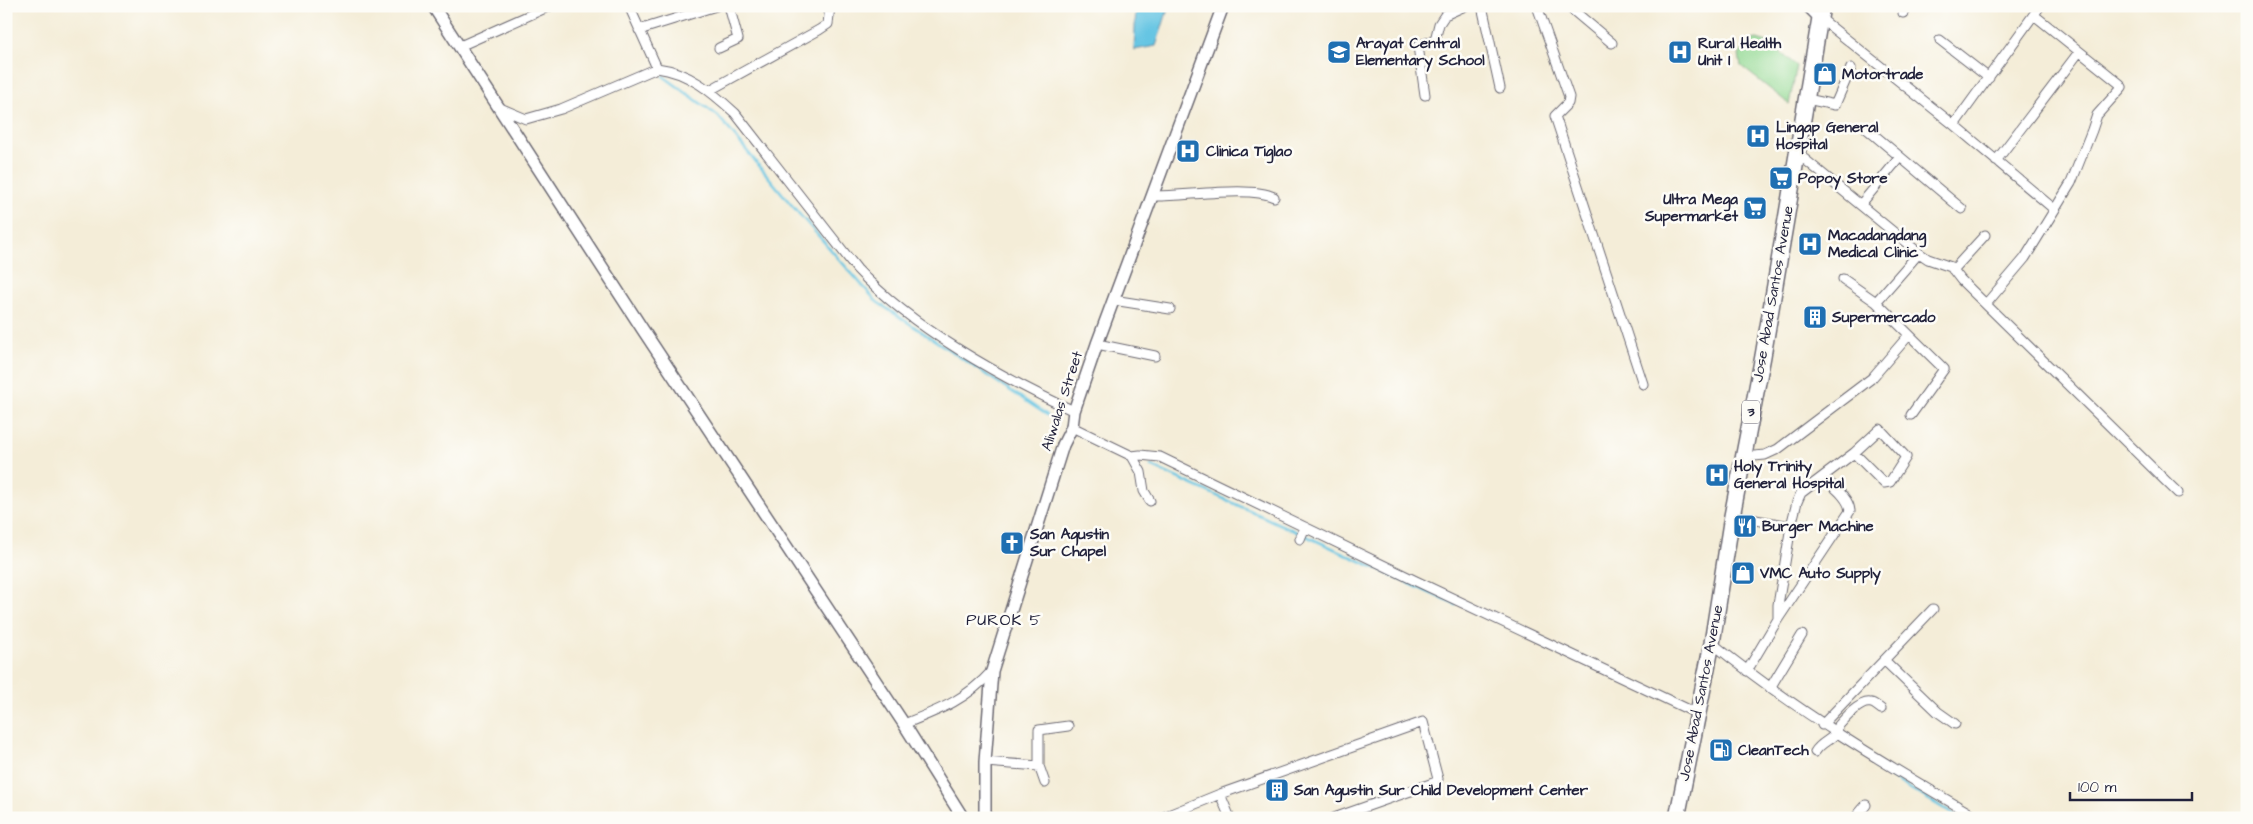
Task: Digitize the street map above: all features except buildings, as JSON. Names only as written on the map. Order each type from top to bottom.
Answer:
[{"type":"highway","name":"Jose Abad Santos Avenue","points":[[1677,818],[1712,643],[1732,516],[1763,356],[1821,12]]},
{"type":"street","points":[[433,6],[643,330],[904,724],[964,818]]},
{"type":"street","points":[[460,46],[530,10],[550,6]]},
{"type":"street","points":[[629,6],[656,68]]},
{"type":"street","points":[[639,30],[716,6]]},
{"type":"street","points":[[719,48],[738,39],[729,6]]},
{"type":"street","points":[[710,90],[828,24],[830,6]]},
{"type":"street","name":"Aliwalas Street","points":[[985,818],[985,762],[992,671],[1063,445],[1072,427],[1074,411],[1097,344],[1223,6]]},
{"type":"street","points":[[1425,95],[1418,46],[1435,40],[1438,24],[1445,15],[1466,6]]},
{"type":"street","points":[[1482,6],[1500,88]]},
{"type":"street","points":[[1537,6],[1569,97],[1568,103],[1554,116],[1643,384]]},
{"type":"street","points":[[1568,6],[1612,43]]},
{"type":"street","points":[[1808,6],[1821,12],[2054,209]]},
{"type":"street","points":[[1954,125],[2040,6]]},
{"type":"street","points":[[1986,304],[2018,268],[2070,183],[2092,130],[2093,122],[2122,87],[2034,15]]},
{"type":"street","points":[[1940,40],[1989,78]]},
{"type":"street","points":[[1996,161],[2079,52]]},
{"type":"street","points":[[500,108],[526,119],[540,116],[656,68],[688,77],[710,90],[735,113],[857,269],[878,290],[962,351],[1041,396],[1074,411]]},
{"type":"street","points":[[1807,99],[1835,104],[1851,68]]},
{"type":"street","points":[[1867,129],[1962,209]]},
{"type":"street","points":[[1797,153],[1919,253],[1928,259],[1947,265],[1953,270],[2178,493]]},
{"type":"street","points":[[1861,204],[1900,157]]},
{"type":"street","points":[[1152,196],[1173,197],[1220,192],[1262,193],[1274,197]]},
{"type":"street","points":[[1953,270],[1986,235]]},
{"type":"street","points":[[1876,302],[1919,253]]},
{"type":"street","points":[[1843,279],[1876,302],[1944,369],[1911,415]]},
{"type":"street","points":[[1113,300],[1170,308]]},
{"type":"street","points":[[1743,457],[1765,455],[1778,449],[1872,378],[1909,335]]},
{"type":"street","points":[[1097,344],[1155,356]]},
{"type":"street","points":[[1072,427],[1132,456],[1160,457],[1304,528],[1698,714]]},
{"type":"street","points":[[1778,619],[1778,605],[1792,526],[1801,493],[1854,453],[1880,429],[1906,457],[1890,482],[1884,483],[1854,453]]},
{"type":"street","points":[[1132,456],[1141,472],[1144,491],[1150,501]]},
{"type":"street","points":[[1747,671],[1778,619],[1850,511],[1850,505],[1823,477]]},
{"type":"street","points":[[1732,516],[1792,526]]},
{"type":"street","points":[[1300,540],[1304,528]]},
{"type":"street","points":[[1822,725],[1933,609]]},
{"type":"street","points":[[1770,688],[1802,635]]},
{"type":"street","points":[[1712,643],[1747,671],[1822,725],[1978,818]]},
{"type":"street","points":[[1884,660],[1938,712],[1955,724]]},
{"type":"street","points":[[904,724],[964,697],[977,688],[992,671]]},
{"type":"street","points":[[1815,752],[1821,743],[1832,738],[1851,713],[1866,703],[1872,702],[1881,709]]},
{"type":"street","points":[[1161,818],[1220,794],[1423,722],[1438,778],[1436,782],[1334,818]]},
{"type":"street","points":[[1045,783],[1040,766],[1039,730],[1068,726]]},
{"type":"street","points":[[985,762],[1040,766]]},
{"type":"street","points":[[1220,794],[1230,818]]},
{"type":"street","points":[[1855,818],[1866,805]]},
{"type":"green space","points":[[1757,39],[1767,42],[1797,66],[1789,104],[1741,66],[1739,55],[1752,40]]},
{"type":"water","points":[[1136,6],[1169,6],[1156,46],[1134,50]]},
{"type":"waterway","points":[[663,76],[718,116],[800,215],[877,302],[1047,415]]},
{"type":"waterway","points":[[1151,466],[1299,533]]},
{"type":"waterway","points":[[1304,535],[1456,605]]},
{"type":"waterway","points":[[1875,768],[1960,818]]},
{"type":"place","name":"Arayat Central Elementary School","points":[[1339,52]]},
{"type":"place","name":"Rural Health Unit I","points":[[1680,52]]},
{"type":"place","name":"Motortrade","points":[[1825,74]]},
{"type":"place","name":"Lingap General Hospital","points":[[1758,136]]},
{"type":"place","name":"Clinica Tiglao","points":[[1188,151]]},
{"type":"place","name":"Popoy Store","points":[[1781,178]]},
{"type":"place","name":"Ultra Mega Supermarket","points":[[1755,208]]},
{"type":"place","name":"Macadangdang Medical Clinic","points":[[1810,244]]},
{"type":"place","name":"Supermercado","points":[[1815,317]]},
{"type":"place","name":"Holy Trinity General Hospital","points":[[1717,475]]},
{"type":"place","name":"Burger Machine","points":[[1745,526]]},
{"type":"place","name":"San Agustin Sur Chapel","points":[[1012,543]]},
{"type":"place","name":"VMC Auto Supply","points":[[1743,573]]},
{"type":"place","name":"CleanTech","points":[[1721,750]]},
{"type":"place","name":"San Agustin Sur Child Development Center","points":[[1277,790]]},
{"type":"district","name":"PUROK 5","points":[[1004,620]]}]
